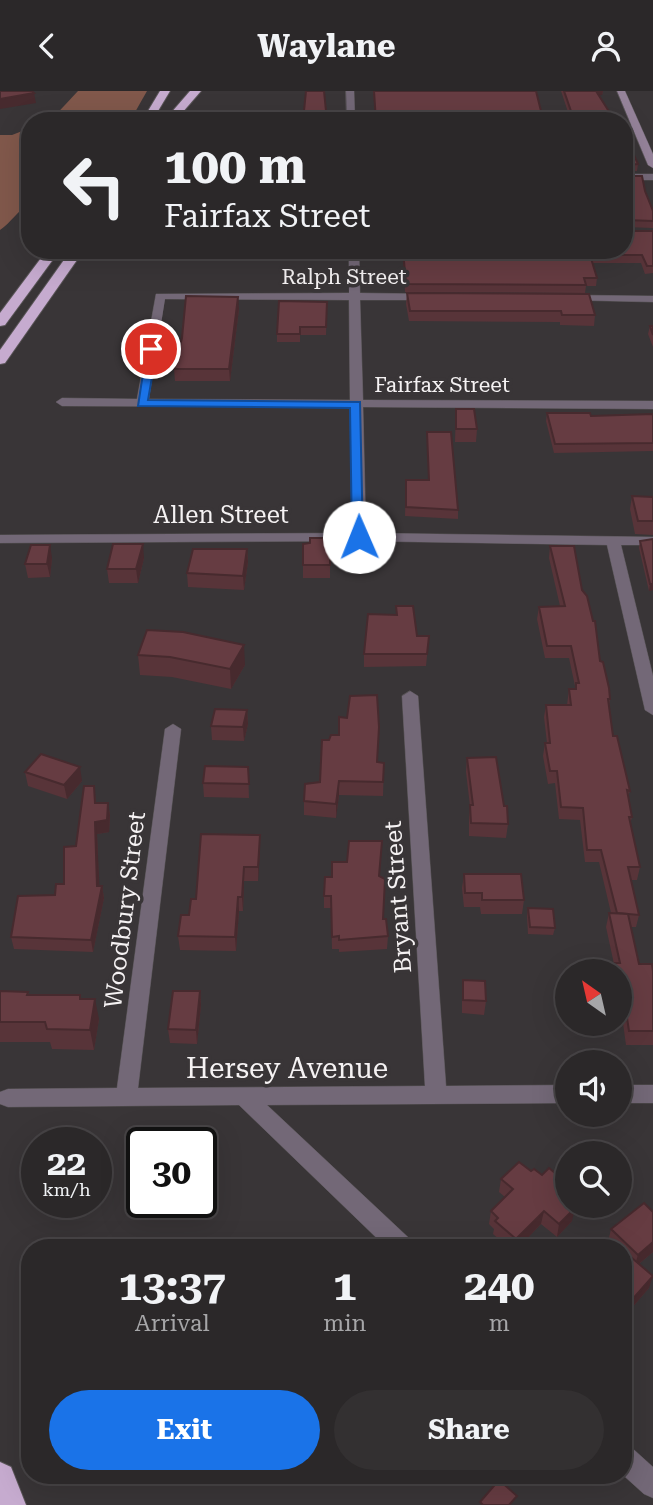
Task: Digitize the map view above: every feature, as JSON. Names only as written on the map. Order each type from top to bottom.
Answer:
[{"type":"highway","points":[[152,112],[165,91]]},
{"type":"highway","points":[[173,112],[184,91]]},
{"type":"highway","points":[[176,112],[196,91]]},
{"type":"highway","points":[[0,322],[47,259]]},
{"type":"highway","points":[[0,360],[72,259]]},
{"type":"highway","points":[[0,1478],[10,1505]]},
{"type":"street","points":[[350,91],[351,112]]},
{"type":"street","points":[[621,91],[630,112]]},
{"type":"street","points":[[633,118],[653,165]]},
{"type":"street","points":[[633,177],[653,177]]},
{"type":"street","points":[[354,259],[359,537]]},
{"type":"street","name":"Ralph Street","points":[[142,403],[160,296],[435,297]]},
{"type":"street","points":[[558,298],[653,299]]},
{"type":"street","name":"Fairfax Street","points":[[62,402],[653,405]]},
{"type":"street","name":"Allen Street","points":[[0,539],[359,537],[653,541]]},
{"type":"street","points":[[613,541],[653,710]]},
{"type":"street","name":"Bryant Street","points":[[410,696],[436,1095]]},
{"type":"street","name":"Woodbury Street","points":[[126,1097],[173,729]]},
{"type":"street","name":"Hersey Avenue","points":[[8,1098],[555,1094]]},
{"type":"street","points":[[632,1094],[653,1094]]},
{"type":"street","points":[[244,1097],[394,1239]]},
{"type":"street","points":[[632,1465],[653,1485]]},
{"type":"shaded area","points":[[78,91],[147,91],[135,112],[58,112]]},
{"type":"shaded area","points":[[21,132],[21,211],[0,230],[0,135]]},
{"type":"building","points":[[0,91],[32,91],[34,93],[0,99]]},
{"type":"building","points":[[306,91],[324,91],[326,112],[304,112]]},
{"type":"building","points":[[374,91],[536,91],[541,111],[535,112],[375,112]]},
{"type":"building","points":[[564,91],[596,91],[609,112],[590,111],[571,111]]},
{"type":"building","points":[[633,176],[642,176],[653,211],[653,221],[633,220]]},
{"type":"building","points":[[633,231],[653,231],[653,266],[647,266],[642,255],[633,255]]},
{"type":"building","points":[[404,259],[591,259],[597,278],[584,278],[586,285],[406,284]]},
{"type":"building","points":[[407,293],[589,294],[595,315],[562,315],[561,311],[410,311]]},
{"type":"building","points":[[186,296],[238,297],[229,369],[174,369],[182,338]]},
{"type":"building","points":[[279,301],[327,302],[326,327],[300,327],[300,334],[277,334]]},
{"type":"building","points":[[456,409],[474,409],[477,429],[456,429]]},
{"type":"building","points":[[547,413],[590,413],[591,416],[653,414],[653,443],[555,444]]},
{"type":"building","points":[[427,432],[451,432],[458,510],[406,507],[406,480],[429,480]]},
{"type":"building","points":[[632,496],[653,497],[653,521],[638,521]]},
{"type":"building","points":[[310,538],[330,538],[330,565],[303,565],[303,544],[310,543]]},
{"type":"building","points":[[653,539],[653,584],[650,584],[640,541]]},
{"type":"building","points":[[113,544],[143,544],[136,569],[107,569]]},
{"type":"building","points":[[31,545],[50,545],[47,564],[25,564]]},
{"type":"building","points":[[550,546],[574,546],[582,590],[587,596],[595,621],[600,661],[603,662],[609,688],[613,736],[617,736],[630,791],[627,790],[632,817],[629,817],[640,867],[628,867],[639,915],[617,913],[601,850],[587,850],[583,808],[561,807],[557,771],[550,771],[545,743],[550,743],[546,705],[571,705],[569,689],[576,689],[576,683],[579,683],[571,646],[547,646],[539,607],[565,606]]},
{"type":"building","points":[[193,549],[247,549],[243,576],[187,573]]},
{"type":"building","points":[[396,606],[413,606],[417,636],[429,636],[427,654],[364,654],[368,614],[397,615]]},
{"type":"building","points":[[147,630],[183,632],[244,645],[230,669],[170,657],[138,655]]},
{"type":"building","points":[[377,695],[377,762],[384,763],[383,782],[339,781],[336,804],[304,801],[305,784],[320,782],[322,740],[329,740],[331,735],[339,735],[339,717],[347,718],[350,696]]},
{"type":"building","points":[[215,709],[247,710],[243,727],[211,726]]},
{"type":"building","points":[[41,754],[80,767],[64,785],[25,772]]},
{"type":"building","points":[[496,757],[504,806],[507,806],[508,824],[471,823],[470,805],[473,805],[467,758]]},
{"type":"building","points":[[205,766],[248,767],[249,784],[203,783]]},
{"type":"building","points":[[84,786],[94,786],[95,803],[108,803],[107,820],[95,822],[97,886],[102,886],[91,940],[11,937],[18,896],[55,895],[56,884],[64,884],[64,847],[76,846]]},
{"type":"building","points":[[201,834],[260,835],[258,867],[244,867],[242,897],[238,897],[235,937],[178,936],[181,915],[189,915],[191,899],[196,899]]},
{"type":"building","points":[[349,841],[382,841],[379,876],[385,879],[383,919],[386,919],[388,936],[339,940],[339,936],[332,937],[331,896],[324,896],[325,877],[332,877],[332,862],[347,862]]},
{"type":"building","points":[[464,874],[521,874],[524,900],[482,900],[482,893],[465,893]]},
{"type":"building","points":[[528,908],[553,909],[555,928],[530,927]]},
{"type":"building","points":[[609,913],[628,914],[639,964],[652,964],[653,1031],[632,1031],[632,959],[619,959]]},
{"type":"building","points":[[463,980],[485,981],[486,1001],[463,1000]]},
{"type":"building","points":[[0,991],[28,992],[27,995],[80,995],[80,999],[95,999],[90,1030],[47,1029],[45,1022],[0,1022]]},
{"type":"building","points":[[173,991],[200,991],[196,1030],[168,1029]]},
{"type":"building","points":[[519,1162],[542,1175],[549,1168],[555,1173],[555,1218],[565,1218],[559,1224],[544,1211],[516,1239],[495,1221],[498,1218],[491,1211],[513,1189],[501,1179]]},
{"type":"building","points":[[644,1203],[653,1212],[653,1242],[638,1255],[632,1249],[632,1239],[621,1239],[611,1229],[625,1218],[632,1218],[632,1212]]},
{"type":"building","points":[[632,1258],[653,1276],[632,1300]]},
{"type":"building","points":[[496,1484],[504,1484],[517,1496],[509,1505],[483,1505],[480,1502]]},
{"type":"route","points":[[151,349],[142,403],[356,404],[359,537]]}]
